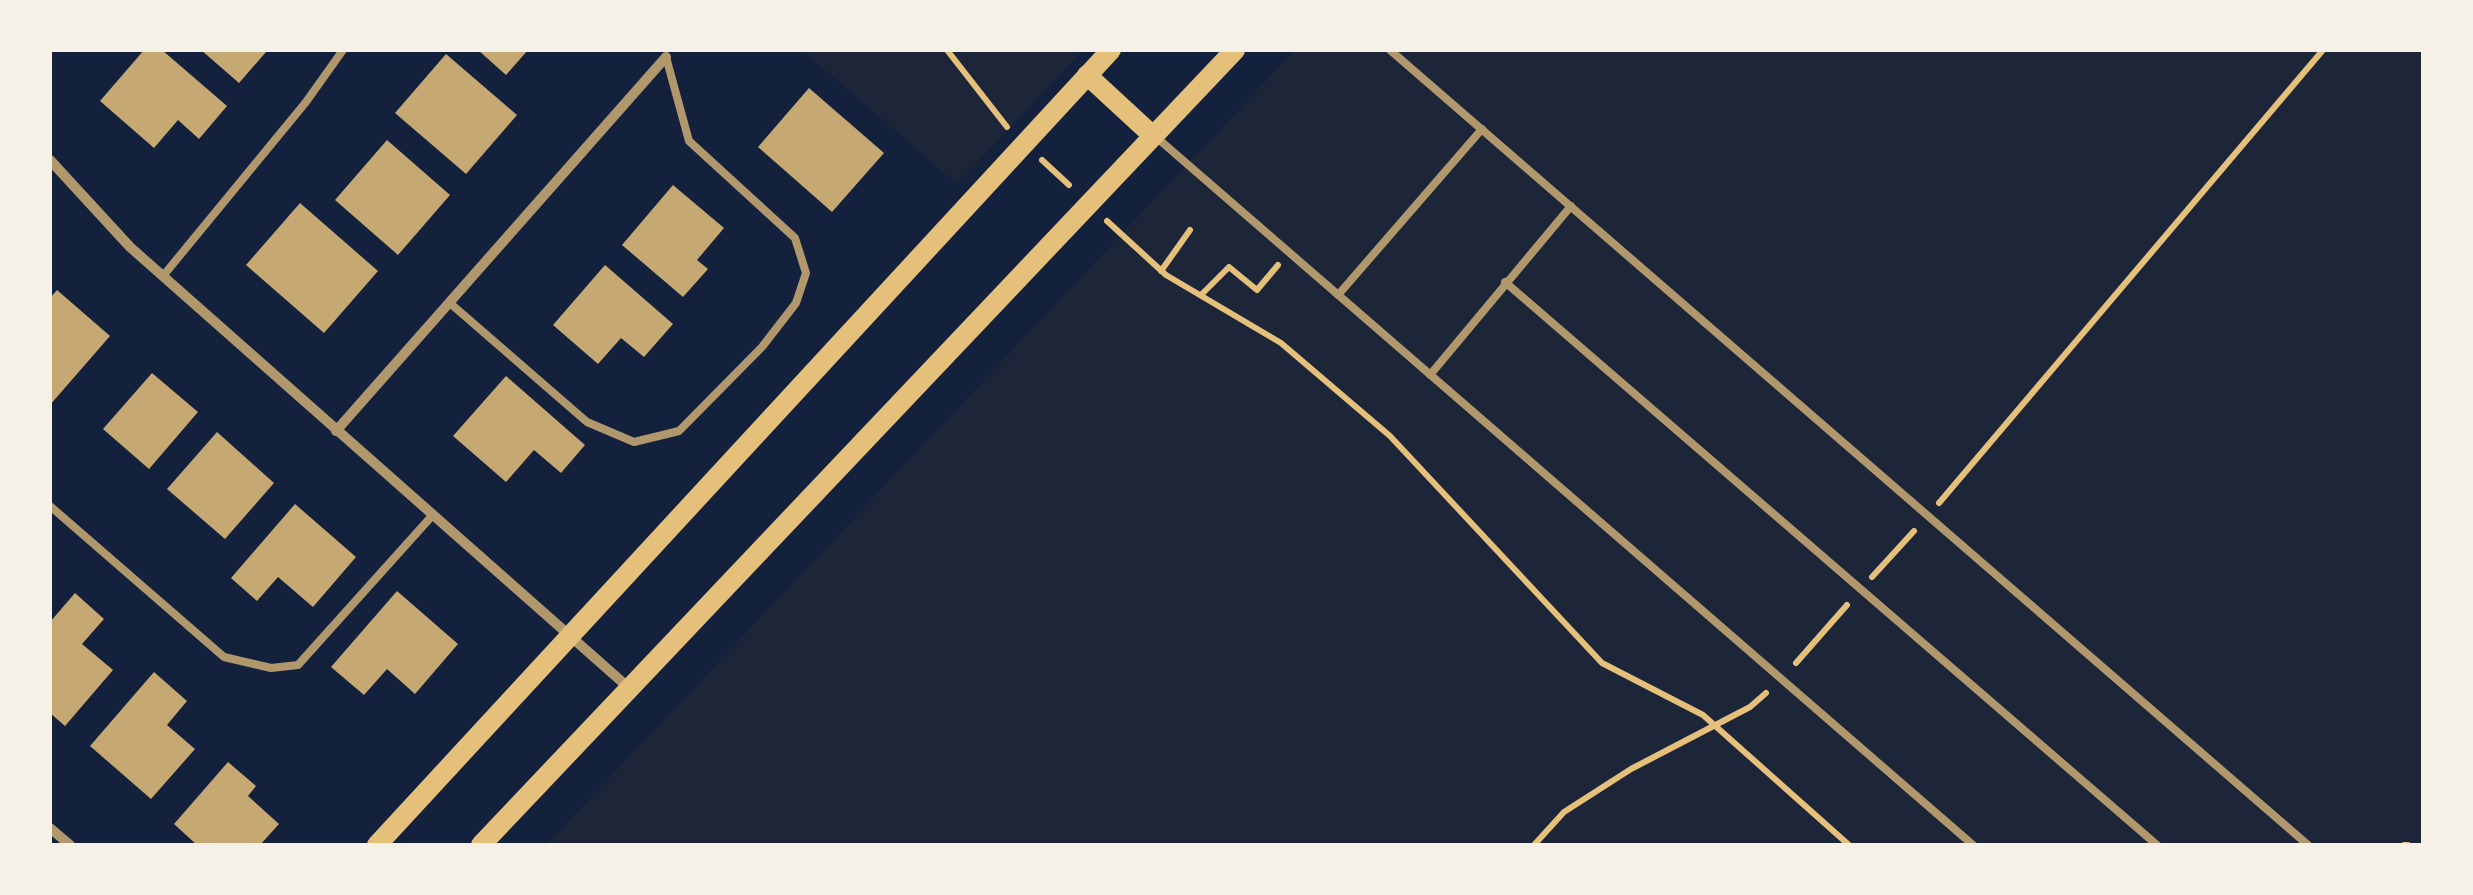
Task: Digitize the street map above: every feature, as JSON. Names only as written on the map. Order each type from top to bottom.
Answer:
[{"type":"main road","points":[[377,845],[1111,50]]},
{"type":"main road","points":[[482,845],[1235,50]]},
{"type":"main road","points":[[1087,75],[1152,134]]},
{"type":"street","points":[[336,431],[666,57]]},
{"type":"street","points":[[50,160],[162,276],[630,689]]},
{"type":"street","points":[[50,828],[70,845]]},
{"type":"lane","points":[[162,276],[306,102],[342,50]]},
{"type":"lane","points":[[1390,50],[2308,845]]},
{"type":"lane","points":[[450,304],[587,422],[634,442],[679,432],[762,346],[796,303],[806,272],[795,238],[689,141],[666,57]]},
{"type":"lane","points":[[1338,295],[1482,129]]},
{"type":"lane","points":[[1152,134],[1973,845]]},
{"type":"lane","points":[[1430,375],[1571,206]]},
{"type":"lane","points":[[1505,282],[2157,845]]},
{"type":"lane","points":[[50,506],[224,657],[271,668],[298,664],[432,517]]},
{"type":"path","points":[[947,50],[994,114],[1161,270],[1281,343],[1390,436],[1602,663],[1714,724],[1848,845]]},
{"type":"path","points":[[1534,845],[1564,812],[1714,724],[1750,708],[1782,679],[1928,515],[2323,50]]},
{"type":"path","points":[[1161,270],[1190,230]]},
{"type":"path","points":[[1201,294],[1229,266],[1257,290],[1290,253]]},
{"type":"shaded area","points":[[802,50],[1083,50],[957,184]]},
{"type":"shaded area","points":[[1295,50],[2423,50],[2423,845],[546,845]]},
{"type":"building","points":[[144,50],[162,50],[227,106],[199,139],[178,120],[154,148],[100,101]]},
{"type":"building","points":[[201,50],[264,50],[266,52],[239,83]]},
{"type":"building","points":[[478,50],[528,50],[506,75]]},
{"type":"building","points":[[446,54],[517,115],[466,174],[395,113]]},
{"type":"building","points":[[809,88],[884,153],[832,212],[758,147]]},
{"type":"building","points":[[387,140],[450,195],[398,255],[335,200]]},
{"type":"building","points":[[673,185],[724,228],[697,260],[708,269],[683,297],[622,245]]},
{"type":"building","points":[[300,203],[378,271],[324,333],[246,265]]},
{"type":"building","points":[[605,265],[673,324],[644,357],[621,338],[598,364],[553,325]]},
{"type":"building","points":[[57,290],[110,336],[50,405],[50,298]]},
{"type":"building","points":[[152,373],[198,412],[149,469],[103,429]]},
{"type":"building","points":[[506,376],[585,445],[561,473],[534,450],[506,482],[453,436]]},
{"type":"building","points":[[217,432],[274,483],[225,539],[167,489]]},
{"type":"building","points":[[295,504],[356,557],[313,607],[278,577],[257,601],[231,578]]},
{"type":"building","points":[[397,591],[458,644],[415,694],[387,669],[364,695],[331,667]]},
{"type":"building","points":[[75,593],[104,619],[82,644],[113,670],[65,726],[50,713],[50,622]]},
{"type":"building","points":[[154,672],[187,701],[167,725],[195,749],[151,799],[90,746]]},
{"type":"building","points":[[228,762],[256,786],[248,796],[279,824],[260,845],[197,845],[174,824]]}]
